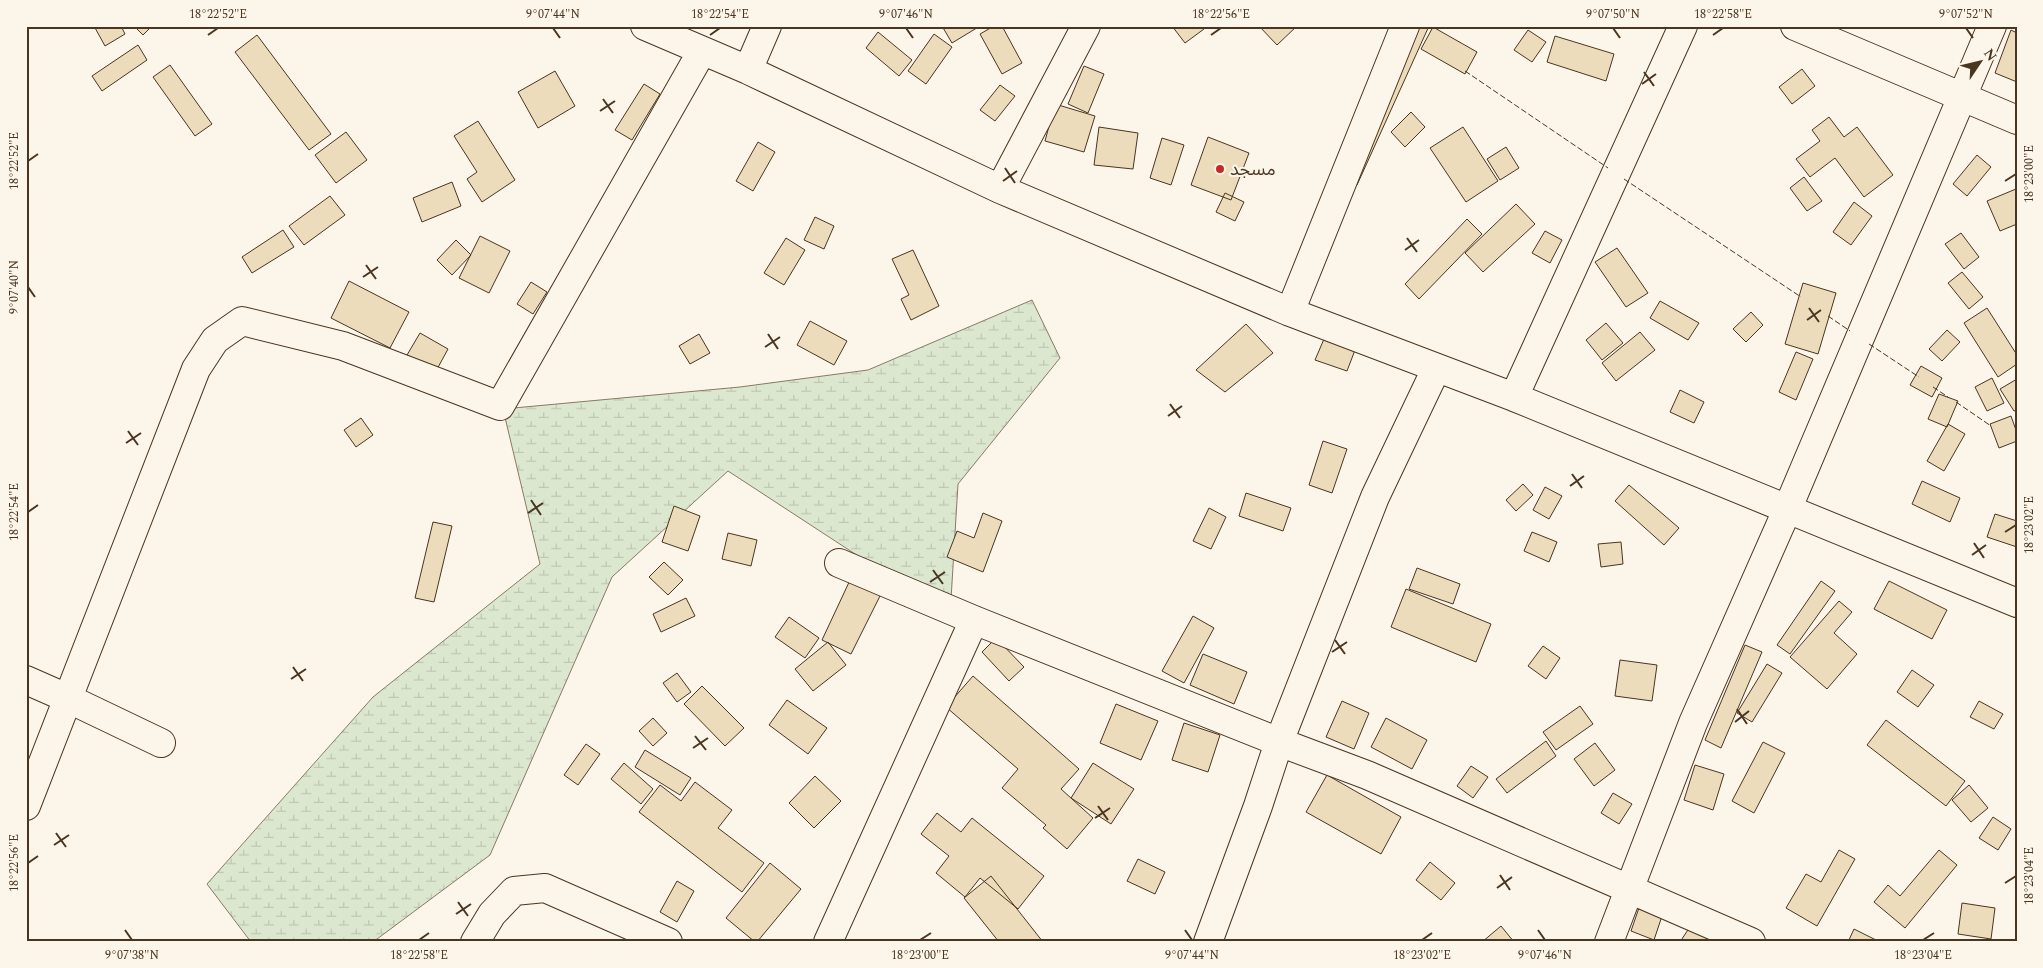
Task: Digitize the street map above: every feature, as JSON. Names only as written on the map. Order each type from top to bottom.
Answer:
[{"type":"street","points":[[645,26],[748,70],[1000,189],[1290,312],[1514,397],[2017,603]]},
{"type":"street","points":[[748,70],[768,26]]},
{"type":"street","points":[[1000,189],[1086,26]]},
{"type":"street","points":[[1290,312],[1405,26]]},
{"type":"street","points":[[1514,397],[1683,26]]},
{"type":"street","points":[[1795,26],[1962,95],[2017,120]]},
{"type":"street","points":[[1609,942],[1692,722],[1787,510],[1992,26]]},
{"type":"street","points":[[26,806],[196,369],[215,340],[242,321],[343,346],[500,406],[702,51]]},
{"type":"street","points":[[1208,942],[1258,806],[1279,742],[1375,496],[1436,369]]},
{"type":"street","points":[[839,563],[974,620],[1279,742],[1368,775],[1751,942]]},
{"type":"street","points":[[828,942],[974,620]]},
{"type":"street","points":[[26,680],[161,742]]},
{"type":"street","points":[[475,942],[492,914],[514,891],[545,888],[668,942]]},
{"type":"green space","points":[[1032,300],[1060,358],[958,484],[950,616],[728,471],[612,577],[490,855],[373,942],[251,942],[207,884],[373,697],[540,564],[503,409],[740,387],[868,370]]},
{"type":"building","points":[[94,26],[121,26],[125,34],[105,46]]},
{"type":"building","points":[[134,26],[152,26],[143,35]]},
{"type":"building","points":[[942,26],[980,26],[952,43]]},
{"type":"building","points":[[994,26],[1002,26],[1022,63],[1002,74],[980,34]]},
{"type":"building","points":[[1172,26],[1202,26],[1204,29],[1185,43]]},
{"type":"building","points":[[1259,26],[1297,26],[1277,45]]},
{"type":"building","points":[[1408,26],[1429,26],[1357,185],[1339,178]]},
{"type":"building","points":[[1433,27],[1477,52],[1465,74],[1421,49]]},
{"type":"building","points":[[1528,30],[1546,42],[1532,62],[1514,50]]},
{"type":"building","points":[[2011,30],[2017,33],[2017,82],[1995,73]]},
{"type":"building","points":[[878,32],[912,60],[899,76],[866,48]]},
{"type":"building","points":[[934,34],[952,47],[926,84],[908,71]]},
{"type":"building","points":[[257,35],[331,134],[309,150],[235,52]]},
{"type":"building","points":[[1555,36],[1614,54],[1606,81],[1547,62]]},
{"type":"building","points":[[138,45],[147,60],[102,91],[92,76]]},
{"type":"building","points":[[170,65],[212,124],[195,136],[153,77]]},
{"type":"building","points":[[1084,66],[1104,74],[1088,113],[1068,104]]},
{"type":"building","points":[[1802,69],[1815,86],[1792,104],[1779,87]]},
{"type":"building","points":[[555,71],[575,106],[538,128],[518,92]]},
{"type":"building","points":[[644,84],[660,94],[632,140],[615,130]]},
{"type":"building","points":[[1000,85],[1015,96],[995,121],[980,110]]},
{"type":"building","points":[[1055,104],[1095,116],[1084,152],[1045,141]]},
{"type":"building","points":[[1411,112],[1425,127],[1405,147],[1391,132]]},
{"type":"building","points":[[1829,117],[1844,137],[1857,127],[1893,175],[1864,197],[1835,158],[1810,177],[1796,159],[1820,141],[1812,130]]},
{"type":"building","points":[[478,121],[515,180],[482,202],[467,179],[477,172],[454,136]]},
{"type":"building","points":[[1099,127],[1138,133],[1133,169],[1094,165]]},
{"type":"building","points":[[1463,127],[1498,181],[1466,202],[1430,148]]},
{"type":"building","points":[[346,132],[367,160],[336,183],[315,155]]},
{"type":"building","name":"مسجد","points":[[1208,137],[1249,153],[1231,200],[1191,185]]},
{"type":"building","points":[[1162,138],[1184,145],[1171,185],[1150,178]]},
{"type":"building","points":[[758,142],[775,152],[753,191],[736,181]]},
{"type":"building","points":[[1506,147],[1519,168],[1500,180],[1487,159]]},
{"type":"building","points":[[1977,155],[1991,167],[1967,196],[1953,184]]},
{"type":"building","points":[[1804,177],[1822,201],[1807,211],[1790,188]]},
{"type":"building","points":[[452,182],[461,206],[422,222],[413,198]]},
{"type":"building","points":[[2016,189],[2017,224],[2000,231],[1987,201]]},
{"type":"building","points":[[1225,193],[1244,202],[1235,221],[1216,212]]},
{"type":"building","points":[[330,196],[345,215],[304,245],[289,226]]},
{"type":"building","points":[[1854,202],[1872,216],[1851,245],[1833,232]]},
{"type":"building","points":[[1516,204],[1535,224],[1483,272],[1465,253]]},
{"type":"building","points":[[815,217],[834,226],[824,249],[804,240]]},
{"type":"building","points":[[1467,219],[1482,234],[1419,299],[1405,284]]},
{"type":"building","points":[[283,230],[294,247],[252,273],[242,257]]},
{"type":"building","points":[[1545,231],[1562,240],[1550,263],[1532,253]]},
{"type":"building","points":[[1961,233],[1979,257],[1964,269],[1945,244]]},
{"type":"building","points":[[480,236],[510,251],[489,293],[459,278]]},
{"type":"building","points":[[786,238],[805,250],[784,285],[764,273]]},
{"type":"building","points":[[456,240],[471,255],[452,275],[437,260]]},
{"type":"building","points":[[1617,248],[1648,293],[1626,307],[1595,262]]},
{"type":"building","points":[[913,250],[939,306],[911,320],[901,299],[909,295],[892,259]]},
{"type":"building","points":[[1962,272],[1983,297],[1969,309],[1948,283]]},
{"type":"building","points":[[349,281],[409,312],[390,348],[331,318]]},
{"type":"building","points":[[531,282],[547,292],[533,314],[517,304]]},
{"type":"building","points":[[1803,283],[1836,293],[1818,354],[1785,344]]},
{"type":"building","points":[[1660,301],[1699,323],[1688,340],[1650,318]]},
{"type":"building","points":[[1987,308],[2017,355],[2017,364],[1998,377],[1964,323]]},
{"type":"building","points":[[1751,312],[1763,325],[1746,342],[1733,329]]},
{"type":"building","points":[[810,321],[847,341],[834,365],[797,345]]},
{"type":"building","points":[[1606,323],[1623,343],[1602,360],[1586,340]]},
{"type":"building","points":[[1246,324],[1273,353],[1225,392],[1196,370]]},
{"type":"building","points":[[1947,330],[1960,342],[1942,361],[1929,349]]},
{"type":"building","points":[[1640,332],[1655,350],[1616,381],[1602,363]]},
{"type":"building","points":[[420,333],[448,349],[436,371],[407,355]]},
{"type":"building","points":[[699,334],[710,353],[690,364],[679,346]]},
{"type":"building","points":[[1324,339],[1355,350],[1347,371],[1315,360]]},
{"type":"building","points":[[1796,352],[1813,359],[1796,400],[1779,392]]},
{"type":"building","points":[[1921,366],[1942,378],[1932,397],[1910,385]]},
{"type":"building","points":[[1992,378],[2004,403],[1987,411],[1975,387]]},
{"type":"building","points":[[2017,379],[2017,410],[2014,411],[2000,389]]},
{"type":"building","points":[[1680,390],[1704,402],[1694,423],[1670,412]]},
{"type":"building","points":[[1939,394],[1958,401],[1947,427],[1928,419]]},
{"type":"building","points":[[2011,416],[2017,433],[2017,441],[1999,448],[1990,424]]},
{"type":"building","points":[[361,418],[373,435],[356,447],[344,430]]},
{"type":"building","points":[[1948,424],[1965,434],[1944,471],[1927,461]]},
{"type":"building","points":[[1323,441],[1347,449],[1332,493],[1309,485]]},
{"type":"building","points":[[1922,481],[1960,498],[1950,522],[1912,504]]},
{"type":"building","points":[[1523,484],[1533,495],[1516,511],[1506,500]]},
{"type":"building","points":[[1629,485],[1679,528],[1664,545],[1615,501]]},
{"type":"building","points":[[1545,487],[1562,496],[1549,519],[1533,510]]},
{"type":"building","points":[[1246,493],[1291,508],[1283,531],[1239,516]]},
{"type":"building","points":[[674,506],[700,516],[688,551],[662,542]]},
{"type":"building","points":[[1209,508],[1226,517],[1211,549],[1193,541]]},
{"type":"building","points":[[983,513],[1002,521],[983,572],[947,557],[957,531],[974,538]]},
{"type":"building","points":[[1995,514],[2017,521],[2017,547],[1987,537]]},
{"type":"building","points":[[433,522],[452,526],[434,602],[415,598]]},
{"type":"building","points":[[1532,532],[1557,542],[1549,562],[1524,551]]},
{"type":"building","points":[[728,533],[757,540],[751,566],[722,559]]},
{"type":"building","points":[[1621,542],[1623,564],[1601,567],[1598,544]]},
{"type":"building","points":[[664,562],[683,580],[668,595],[649,577]]},
{"type":"building","points":[[1417,568],[1460,584],[1453,604],[1409,589]]},
{"type":"building","points":[[851,578],[881,594],[851,654],[822,640]]},
{"type":"building","points":[[1821,581],[1835,591],[1790,654],[1777,645]]},
{"type":"building","points":[[1889,581],[1947,610],[1932,639],[1874,609]]},
{"type":"building","points":[[1406,589],[1491,624],[1476,662],[1391,627]]},
{"type":"building","points":[[686,598],[695,616],[661,632],[653,614]]},
{"type":"building","points":[[1839,601],[1852,612],[1834,633],[1857,654],[1827,689],[1790,657]]},
{"type":"building","points":[[1193,616],[1214,628],[1184,683],[1162,671]]},
{"type":"building","points":[[789,617],[819,638],[805,658],[775,637]]},
{"type":"building","points":[[996,638],[1024,667],[1009,681],[982,652]]},
{"type":"building","points":[[828,642],[846,665],[813,691],[795,669]]},
{"type":"building","points":[[1745,645],[1762,652],[1721,748],[1705,740]]},
{"type":"building","points":[[1543,646],[1560,658],[1546,679],[1528,666]]},
{"type":"building","points":[[1203,654],[1247,672],[1234,704],[1190,685]]},
{"type":"building","points":[[1620,660],[1657,665],[1652,701],[1615,696]]},
{"type":"building","points":[[1767,664],[1782,673],[1752,722],[1737,713]]},
{"type":"building","points":[[1912,670],[1934,685],[1918,707],[1897,692]]},
{"type":"building","points":[[677,673],[691,692],[677,702],[663,683]]},
{"type":"building","points":[[973,676],[1079,769],[1061,789],[1093,818],[1067,849],[1043,828],[1046,825],[1002,788],[1018,769],[946,707]]},
{"type":"building","points":[[702,686],[744,728],[725,746],[684,704]]},
{"type":"building","points":[[787,700],[827,728],[808,754],[769,725]]},
{"type":"building","points":[[1342,701],[1369,713],[1354,749],[1326,737]]},
{"type":"building","points":[[1979,701],[2003,714],[1994,729],[1970,717]]},
{"type":"building","points":[[1116,704],[1158,721],[1141,760],[1100,743]]},
{"type":"building","points":[[1580,706],[1593,724],[1556,750],[1543,732]]},
{"type":"building","points":[[653,718],[667,733],[653,746],[639,731]]},
{"type":"building","points":[[1386,718],[1427,740],[1412,769],[1371,747]]},
{"type":"building","points":[[1886,720],[1965,781],[1946,806],[1867,745]]},
{"type":"building","points":[[1184,723],[1220,735],[1208,772],[1172,760]]},
{"type":"building","points":[[1546,741],[1556,756],[1507,793],[1496,779]]},
{"type":"building","points":[[1763,742],[1785,753],[1754,813],[1732,801]]},
{"type":"building","points":[[1595,743],[1615,770],[1594,786],[1574,759]]},
{"type":"building","points":[[586,744],[600,754],[578,785],[564,775]]},
{"type":"building","points":[[645,750],[691,778],[680,795],[635,767]]},
{"type":"building","points":[[624,763],[653,789],[641,804],[611,779]]},
{"type":"building","points":[[1093,763],[1134,789],[1111,824],[1071,798]]},
{"type":"building","points":[[1695,765],[1724,774],[1713,810],[1684,800]]},
{"type":"building","points":[[1471,766],[1488,777],[1473,798],[1457,786]]},
{"type":"building","points":[[1327,775],[1401,817],[1381,854],[1306,812]]},
{"type":"building","points":[[815,776],[841,801],[814,828],[789,803]]},
{"type":"building","points":[[695,782],[732,810],[718,828],[764,863],[742,892],[639,812],[660,785],[681,801]]},
{"type":"building","points":[[1969,785],[1988,808],[1971,822],[1952,800]]},
{"type":"building","points":[[1613,793],[1632,804],[1619,824],[1601,813]]},
{"type":"building","points":[[937,813],[961,832],[972,818],[1044,876],[1018,909],[980,878],[965,897],[936,873],[949,856],[921,834]]},
{"type":"building","points":[[1993,817],[2011,829],[1998,850],[1979,838]]},
{"type":"building","points":[[1839,850],[1855,859],[1817,926],[1786,908],[1806,874],[1821,882]]},
{"type":"building","points":[[1939,850],[1957,865],[1905,928],[1874,902],[1888,885],[1900,896]]},
{"type":"building","points":[[1138,859],[1165,872],[1155,894],[1127,881]]},
{"type":"building","points":[[1430,862],[1455,883],[1441,900],[1416,880]]},
{"type":"building","points":[[770,863],[801,889],[757,942],[755,942],[726,918]]},
{"type":"building","points":[[991,876],[1043,942],[999,942],[964,898]]},
{"type":"building","points":[[677,881],[694,891],[677,922],[660,912]]},
{"type":"building","points":[[1641,902],[1664,910],[1654,940],[1631,931]]},
{"type":"building","points":[[1962,903],[1995,908],[1991,939],[1958,934]]},
{"type":"building","points":[[1693,922],[1722,942],[1680,942]]},
{"type":"building","points":[[1501,926],[1514,942],[1482,942]]},
{"type":"building","points":[[1854,929],[1876,940],[1875,942],[1848,942]]},
{"type":"fence","points":[[1465,71],[1608,168]]},
{"type":"fence","points":[[1624,179],[1801,297]]},
{"type":"fence","points":[[1828,316],[1850,331]]},
{"type":"fence","points":[[1869,344],[1919,377]]},
{"type":"fence","points":[[1933,387],[1948,397]]},
{"type":"fence","points":[[1956,402],[1991,426]]},
{"type":"place","name":"مسجد","points":[[1220,169]]}]
